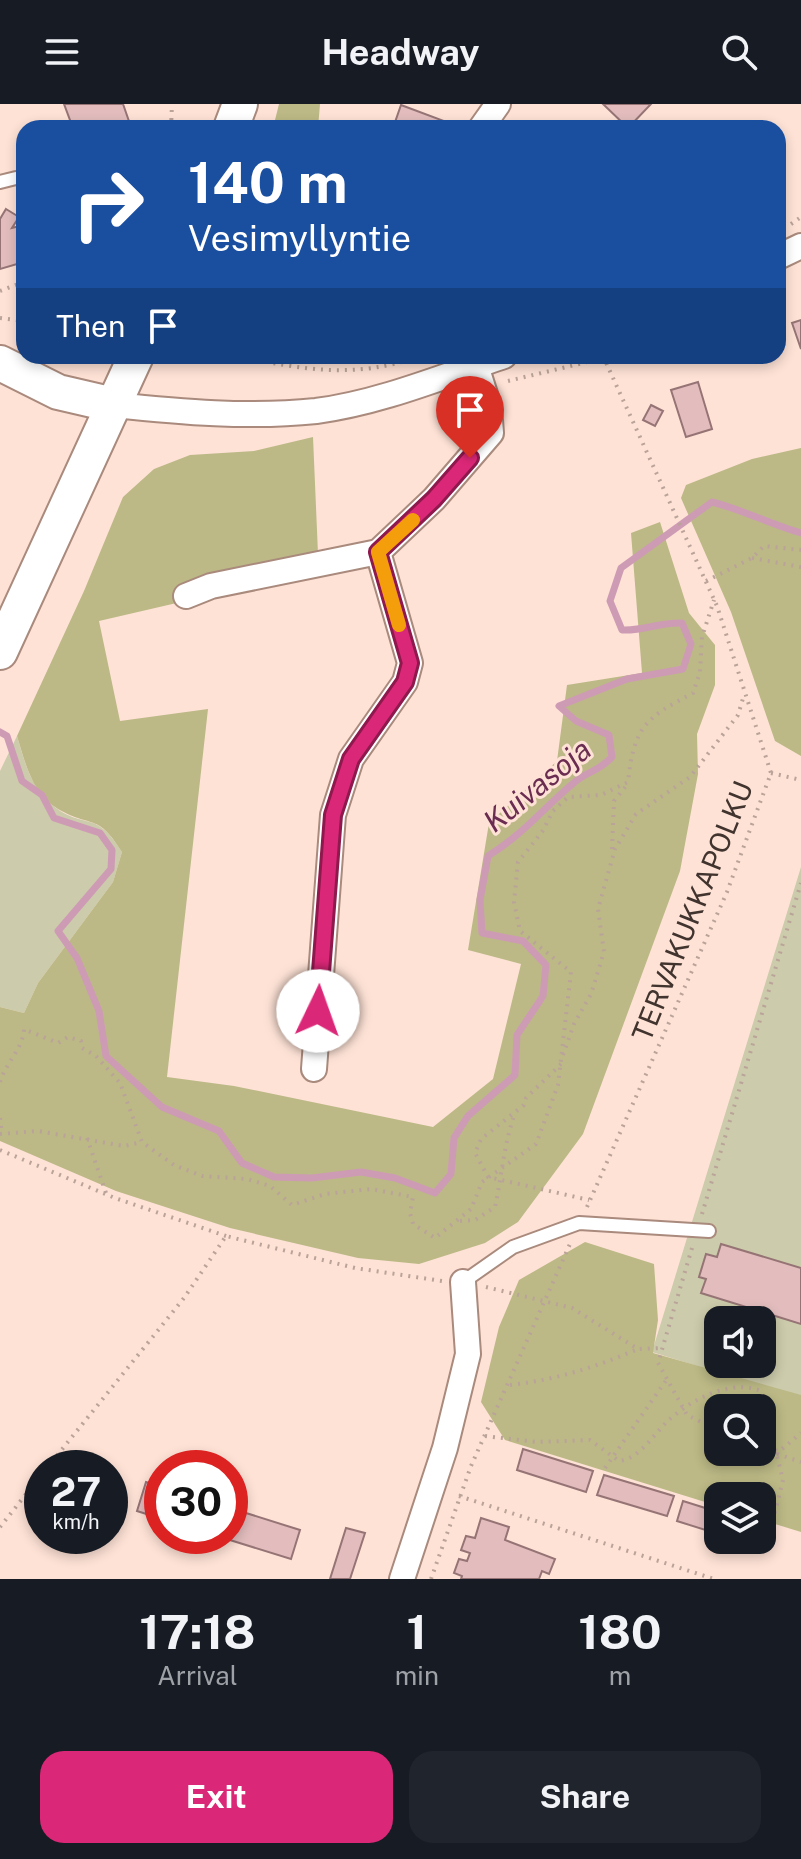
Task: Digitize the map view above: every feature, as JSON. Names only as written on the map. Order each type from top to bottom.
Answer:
[{"type":"main road","points":[[0,363],[58,392],[114,405]]},
{"type":"main road","points":[[0,652],[132,364]]},
{"type":"street","points":[[114,405],[256,415],[317,411],[477,370],[491,433],[434,499],[378,552],[211,586],[186,596]]},
{"type":"street","points":[[314,1069],[333,815],[351,759],[405,682],[410,663],[378,552]]},
{"type":"street","points":[[402,1579],[445,1448],[468,1354],[463,1282]]},
{"type":"lane","points":[[0,182],[16,178]]},
{"type":"lane","points":[[463,1282],[513,1247],[579,1223],[703,1231]]},
{"type":"path","points":[[292,364],[342,371],[382,369],[397,364]]},
{"type":"path","points":[[477,370],[535,364]]},
{"type":"path","name":"TERVAKUKKAPOLKU","points":[[431,1579],[459,1496],[727,892],[771,773],[714,600],[606,364]]},
{"type":"path","points":[[706,581],[752,558],[764,546],[801,550]]},
{"type":"path","points":[[752,558],[801,567]]},
{"type":"path","points":[[612,860],[614,801],[628,782],[632,747],[654,714],[693,693],[700,672],[702,637],[714,600]]},
{"type":"path","points":[[589,1200],[488,1177],[475,1153],[481,1139],[516,1111],[560,1064],[574,1024],[591,994],[604,952],[598,909],[612,860],[636,814],[690,777],[738,715],[744,692]]},
{"type":"path","points":[[771,773],[801,780]]},
{"type":"path","points":[[0,1082],[6,1063],[23,1042],[24,1029],[58,1043],[68,1037],[81,1041],[82,1048],[96,1056],[120,1083],[142,1142],[174,1165],[202,1176],[247,1179],[270,1186],[292,1205],[325,1194],[371,1189],[413,1197],[410,1213],[413,1224],[435,1238],[471,1209],[482,1182],[536,1144],[558,1085],[571,972],[520,931],[514,902],[518,862],[542,832],[553,811],[568,797],[601,795],[628,782]]},
{"type":"path","points":[[704,1423],[687,1415],[658,1363],[703,1231],[801,883]]},
{"type":"path","points":[[457,1221],[475,1220],[495,1207],[504,1165],[505,1140],[516,1111]]},
{"type":"path","points":[[0,1118],[1,1134],[38,1131],[124,1146],[142,1142]]},
{"type":"path","points":[[87,1138],[107,1194]]},
{"type":"path","points":[[0,1150],[107,1194],[226,1236],[355,1268],[463,1282],[572,1308],[638,1349]]},
{"type":"path","points":[[62,1450],[184,1298],[226,1236]]},
{"type":"path","points":[[508,1385],[541,1382],[595,1367],[638,1349],[662,1348]]},
{"type":"path","points":[[605,1468],[667,1379]]},
{"type":"path","points":[[711,1394],[733,1387],[761,1391],[762,1394]]},
{"type":"path","points":[[485,1436],[537,1442],[590,1440],[619,1461],[630,1460],[683,1408],[704,1396]]},
{"type":"path","points":[[776,1454],[801,1433]]},
{"type":"path","points":[[776,1454],[801,1462]]},
{"type":"path","points":[[776,1454],[783,1480],[776,1508]]},
{"type":"path","points":[[459,1496],[714,1579]]},
{"type":"path","points":[[0,1527],[24,1497]]},
{"type":"green space","points":[[17,736],[30,775],[47,801],[67,814],[105,830],[122,852],[113,882],[38,983],[24,1013],[0,1007],[0,771]]},
{"type":"green space","points":[[801,867],[801,1398],[736,1378],[776,1378],[776,1306],[704,1306],[704,1368],[652,1352]]},
{"type":"shaded area","points":[[279,104],[320,104],[319,120],[275,120]]},
{"type":"shaded area","points":[[313,437],[319,577],[250,586],[99,621],[120,721],[208,709],[167,1077],[234,1086],[433,1127],[493,1079],[521,964],[468,950],[489,823],[557,761],[567,685],[642,673],[631,533],[660,522],[689,613],[715,645],[715,685],[697,734],[698,774],[680,871],[583,1134],[518,1222],[485,1243],[419,1264],[358,1258],[230,1228],[116,1191],[0,1141],[0,1007],[24,1013],[38,983],[113,882],[122,852],[100,826],[49,803],[31,777],[17,736],[84,591],[123,497],[154,469],[190,455],[254,451]]},
{"type":"shaded area","points":[[801,448],[801,756],[775,741],[731,612],[681,498],[686,485],[752,459]]},
{"type":"shaded area","points":[[585,1242],[654,1264],[658,1320],[653,1353],[704,1367],[704,1378],[741,1378],[801,1395],[801,1532],[776,1524],[776,1482],[704,1482],[704,1502],[505,1440],[481,1402],[499,1327],[519,1280]]},
{"type":"building","points":[[64,104],[123,104],[129,120],[70,120]]},
{"type":"building","points":[[603,104],[651,104],[636,120],[620,120]]},
{"type":"building","points":[[401,105],[441,120],[396,120]]},
{"type":"building","points":[[6,209],[16,215],[12,228],[16,227],[16,264],[0,269],[0,219]]},
{"type":"building","points":[[801,320],[801,349],[792,323]]},
{"type":"building","points":[[698,382],[712,429],[686,437],[671,390]]},
{"type":"building","points":[[651,405],[663,411],[655,426],[643,420]]},
{"type":"building","points":[[721,1244],[801,1268],[801,1324],[776,1316],[776,1306],[743,1306],[701,1293],[706,1279],[699,1277],[706,1254],[717,1257]]},
{"type":"building","points":[[523,1449],[593,1471],[586,1492],[517,1470]]},
{"type":"building","points":[[604,1475],[674,1496],[667,1516],[597,1495]]},
{"type":"building","points":[[144,1488],[144,1513],[137,1511]]},
{"type":"building","points":[[683,1501],[704,1508],[704,1530],[677,1521]]},
{"type":"building","points":[[248,1514],[300,1530],[291,1559],[248,1546]]},
{"type":"building","points":[[481,1518],[509,1527],[505,1540],[555,1559],[549,1574],[542,1571],[539,1579],[461,1579],[462,1576],[454,1573],[459,1559],[467,1561],[470,1553],[461,1550],[466,1536],[475,1538]]},
{"type":"building","points":[[346,1528],[365,1533],[350,1579],[330,1579]]},
{"type":"waterway","name":"Kuivasoja","points":[[0,732],[7,736],[22,781],[42,795],[54,818],[100,833],[112,850],[111,869],[58,931],[77,958],[99,1011],[106,1056],[162,1107],[219,1131],[242,1163],[274,1177],[312,1178],[361,1172],[395,1178],[435,1193],[451,1174],[454,1138],[468,1116],[515,1075],[517,1035],[543,996],[546,965],[523,941],[482,933],[480,900],[488,856],[576,781],[612,757],[609,735],[576,721],[559,706],[627,679],[683,669],[691,644],[682,623],[622,630],[610,601],[621,568],[712,502],[801,533]]},
{"type":"slow traffic","points":[[399,625],[378,552],[413,520]]},
{"type":"route","points":[[318,1011],[333,815],[351,759],[405,682],[410,663],[378,552],[434,499],[470,458]]}]
